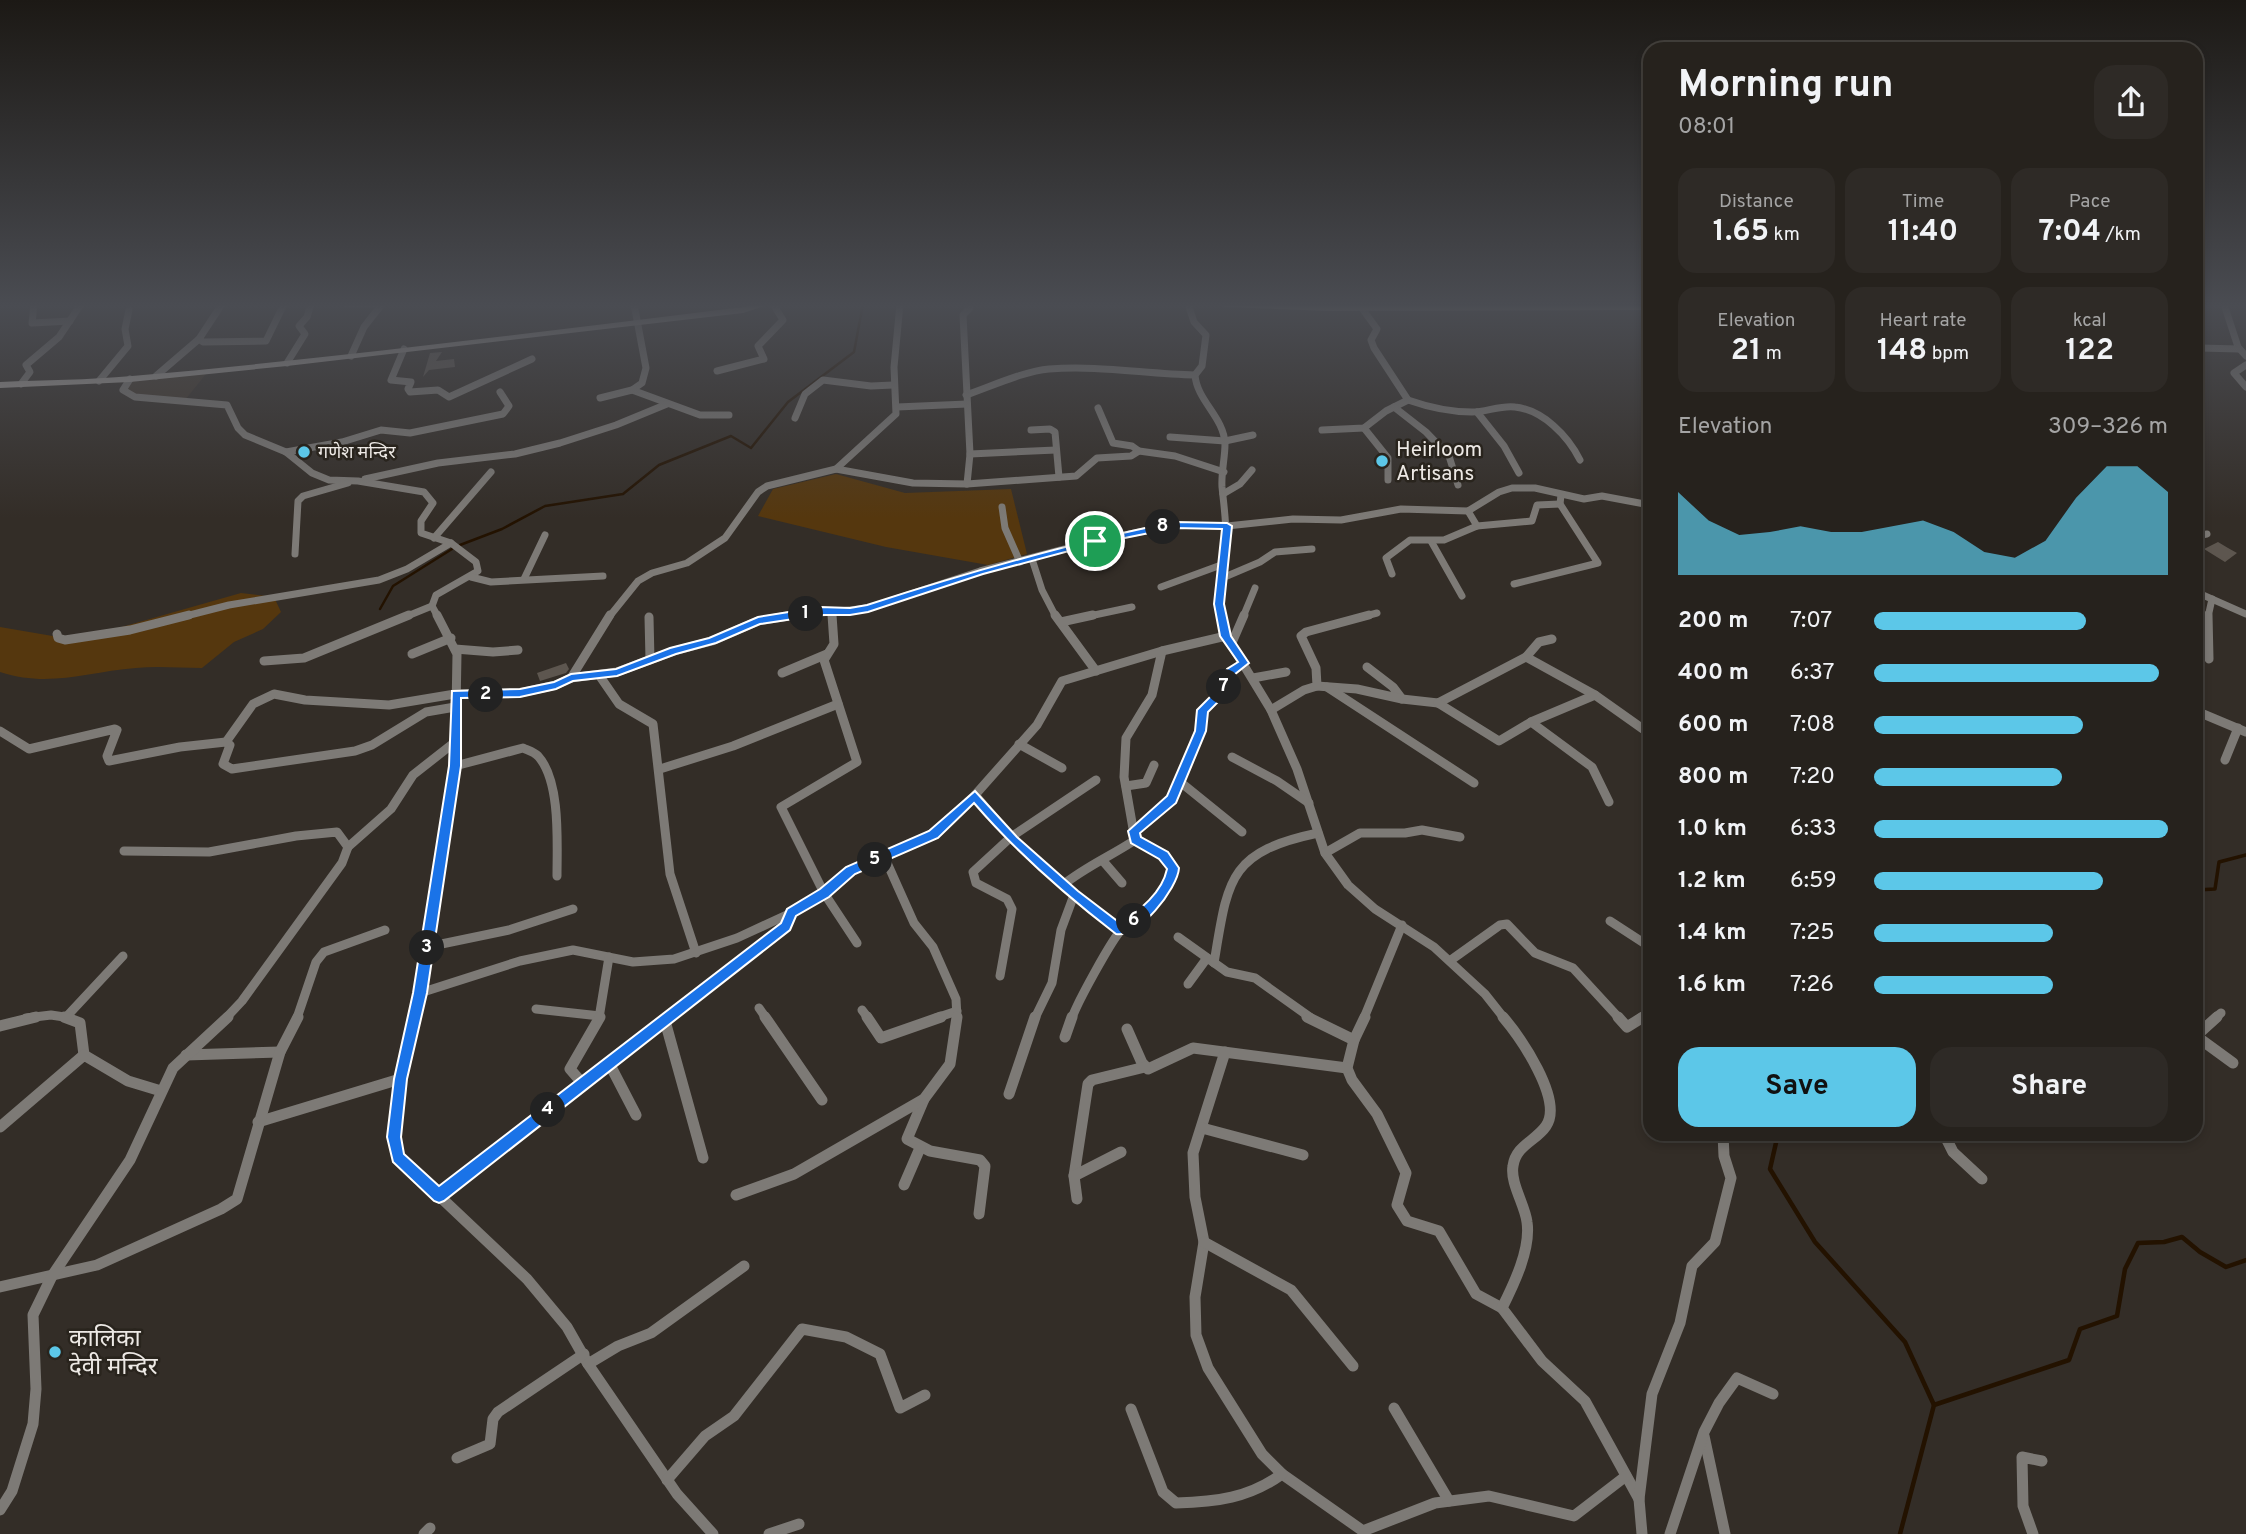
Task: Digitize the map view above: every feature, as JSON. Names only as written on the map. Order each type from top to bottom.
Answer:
[{"type":"main road","points":[[0,385],[160,376]]},
{"type":"street","points":[[22,384],[28,376]]},
{"type":"street","points":[[99,381],[103,376]]},
{"type":"street","points":[[393,376],[391,380],[411,382],[408,389],[410,392],[438,390],[449,397],[495,376]]},
{"type":"street","points":[[600,398],[632,390],[642,383],[644,376]]},
{"type":"street","points":[[836,469],[896,414],[894,376]]},
{"type":"street","points":[[965,376],[970,454],[967,484]]},
{"type":"street","points":[[966,395],[1026,376]]},
{"type":"street","points":[[1195,376],[1196,386],[1219,421],[1225,441],[1223,494],[1227,526],[1219,604],[1228,640],[1271,710],[1309,803],[1325,853],[1360,898],[1451,960],[1485,994],[1516,1033],[1547,1089],[1551,1108],[1548,1125],[1518,1151],[1512,1168],[1528,1224],[1520,1271],[1502,1308]]},
{"type":"street","points":[[1392,376],[1408,400]]},
{"type":"street","points":[[130,379],[123,390],[130,391],[135,397],[227,405],[232,409],[238,428],[245,435],[286,452],[312,473],[329,480],[358,481],[424,492],[433,503],[418,526],[421,534],[451,543],[476,562],[478,570],[471,577],[443,590],[436,596],[432,606],[304,659],[264,661]]},
{"type":"street","points":[[795,418],[806,394],[823,380],[871,386],[893,385]]},
{"type":"street","points":[[632,390],[700,415],[729,415]]},
{"type":"street","points":[[286,452],[342,442],[381,430],[410,433],[503,415],[509,407],[500,392]]},
{"type":"street","points":[[1322,430],[1364,428],[1408,400],[1477,412],[1512,407],[1533,412],[1570,441],[1580,460]]},
{"type":"street","points":[[295,554],[298,501],[303,496],[438,463],[515,454],[560,443],[616,425],[667,404]]},
{"type":"street","points":[[897,407],[967,404]]},
{"type":"street","points":[[1394,407],[1426,432],[1449,456],[1458,485]]},
{"type":"street","points":[[1098,408],[1114,443],[1132,446],[1139,451],[1175,456],[1224,472]]},
{"type":"street","points":[[1477,412],[1504,446],[1519,473]]},
{"type":"street","points":[[1364,428],[1388,458],[1388,480]]},
{"type":"street","points":[[1031,430],[1053,430],[1056,435],[1059,477]]},
{"type":"street","points":[[1170,437],[1225,441],[1254,435]]},
{"type":"street","points":[[970,454],[1056,450]]},
{"type":"street","points":[[571,678],[614,609],[638,580],[687,563],[725,538],[758,492],[767,485],[836,469],[913,484],[967,484],[1076,476],[1084,472],[1097,458],[1131,456],[1139,451]]},
{"type":"street","points":[[1223,494],[1240,484],[1252,470]]},
{"type":"street","points":[[434,538],[491,472]]},
{"type":"street","points":[[0,731],[29,749],[115,729],[117,730],[107,756],[109,761],[180,747],[226,742],[253,704],[274,694],[305,700],[389,705],[455,694],[520,693],[556,685],[571,678],[617,672],[674,651],[712,641],[758,621],[868,608],[980,572],[1138,531],[1174,525],[1227,526],[1293,519],[1341,520],[1401,509],[1468,511],[1499,492],[1512,488],[1535,488],[1584,499],[1602,496],[1643,504]]},
{"type":"street","points":[[1514,584],[1598,563],[1560,504],[1561,495]]},
{"type":"street","points":[[1392,574],[1386,558],[1410,540],[1431,541],[1456,536],[1477,526],[1532,521],[1537,505],[1560,504]]},
{"type":"street","points":[[1002,508],[1005,528],[1020,562]]},
{"type":"street","points":[[1468,511],[1477,526]]},
{"type":"street","points":[[2203,535],[2207,534]]},
{"type":"street","points":[[524,579],[545,535]]},
{"type":"street","points":[[1431,541],[1462,596]]},
{"type":"street","points":[[57,634],[58,638],[65,640],[130,630],[229,605],[379,580],[407,569],[451,543]]},
{"type":"street","points":[[1220,579],[1260,562],[1275,552],[1312,549]]},
{"type":"street","points":[[1032,559],[1038,586],[1069,639],[1096,670]]},
{"type":"street","points":[[1161,587],[1222,565]]},
{"type":"street","points":[[471,577],[491,582],[603,576]]},
{"type":"street","points":[[1228,640],[1255,588]]},
{"type":"street","points":[[2203,595],[2246,614]]},
{"type":"street","points":[[2209,659],[2207,621],[2212,599]]},
{"type":"street","points":[[432,606],[455,649],[455,766],[420,993],[400,1079],[394,1137],[398,1157],[527,1279],[567,1327],[667,1480],[713,1534]]},
{"type":"street","points":[[1061,622],[1132,607]]},
{"type":"street","points":[[832,611],[834,645],[824,660],[857,762],[781,807],[824,893],[857,943]]},
{"type":"street","points":[[1377,612],[1306,632],[1301,636],[1301,642],[1317,668],[1321,686],[1474,783]]},
{"type":"street","points":[[649,617],[650,660]]},
{"type":"street","points":[[412,654],[451,638]]},
{"type":"street","points":[[1438,703],[1526,657],[1539,642],[1552,639]]},
{"type":"street","points":[[420,993],[520,961],[573,950],[648,963],[696,953],[791,913],[824,893],[851,870],[934,834],[975,795],[1037,725],[1059,684],[1096,670],[1162,652],[1228,640]]},
{"type":"street","points":[[455,649],[493,652],[518,650]]},
{"type":"street","points":[[1065,1037],[1074,1012],[1120,930],[1156,902],[1173,874],[1173,868],[1164,855],[1134,836],[1124,777],[1126,738],[1152,695],[1162,652]]},
{"type":"street","points":[[782,673],[829,654]]},
{"type":"street","points":[[1526,657],[1595,695],[1643,729]]},
{"type":"street","points":[[1063,885],[1083,869],[1103,861],[1165,808],[1172,799],[1201,731],[1203,710],[1218,696],[1230,672],[1244,663]]},
{"type":"street","points":[[1367,667],[1393,687],[1402,699]]},
{"type":"street","points":[[1253,678],[1286,672]]},
{"type":"street","points":[[599,675],[617,696],[620,705],[653,724],[670,874],[696,953]]},
{"type":"street","points":[[1271,710],[1304,690],[1321,686],[1380,692],[1402,699],[1438,703],[1499,740],[1531,722],[1595,695]]},
{"type":"street","points":[[660,769],[733,746],[838,704]]},
{"type":"street","points":[[226,742],[230,745],[223,764],[226,768],[310,760],[372,745],[426,712],[455,707]]},
{"type":"street","points":[[2203,714],[2242,730],[2225,760]]},
{"type":"street","points":[[1531,722],[1592,766],[1609,802]]},
{"type":"street","points":[[0,1510],[12,1491],[33,1424],[36,1389],[33,1315],[52,1276],[130,1160],[173,1068],[242,1001],[342,863],[348,847],[391,809],[413,775],[455,742]]},
{"type":"street","points":[[1019,744],[1062,768]]},
{"type":"street","points":[[455,766],[523,748],[537,755],[550,786],[556,819],[557,876]]},
{"type":"street","points":[[1232,757],[1259,774],[1274,779],[1299,799],[1309,803]]},
{"type":"street","points":[[1126,786],[1145,786],[1150,782],[1154,765]]},
{"type":"street","points":[[1000,976],[1012,909],[1007,899],[976,883],[972,875],[1011,837],[1096,779]]},
{"type":"street","points":[[1179,781],[1242,832]]},
{"type":"street","points":[[975,795],[1011,837],[1074,895],[1120,930]]},
{"type":"street","points":[[1325,853],[1360,833],[1405,833],[1422,830],[1460,837]]},
{"type":"street","points":[[124,851],[209,852],[296,836],[337,832],[348,847]]},
{"type":"street","points":[[1188,984],[1211,960],[1230,885],[1242,866],[1260,850],[1318,832]]},
{"type":"street","points":[[884,856],[914,923],[933,947],[956,999],[950,1064],[924,1099],[908,1133],[910,1144],[920,1149],[980,1160],[985,1166],[979,1214]]},
{"type":"street","points":[[1103,861],[1122,883]]},
{"type":"street","points":[[1009,1094],[1035,1017],[1052,983],[1061,930],[1074,895]]},
{"type":"street","points":[[427,947],[509,930],[573,909]]},
{"type":"street","points":[[439,1196],[785,926],[791,913]]},
{"type":"street","points":[[1610,920],[1643,942]]},
{"type":"street","points":[[1451,960],[1500,925],[1507,924],[1535,953],[1573,968],[1627,1027],[1643,1017]]},
{"type":"street","points":[[1402,925],[1382,979],[1354,1040],[1346,1068],[1377,1114],[1406,1172],[1397,1205],[1407,1222],[1439,1231],[1476,1294],[1502,1308],[1542,1361],[1585,1401],[1639,1499]]},
{"type":"street","points":[[0,1287],[97,1265],[221,1209],[237,1199],[280,1052],[301,1010],[316,962],[324,951],[385,930]]},
{"type":"street","points":[[1178,937],[1227,972],[1255,978],[1304,1015],[1354,1040]]},
{"type":"street","points":[[68,1015],[123,957]]},
{"type":"street","points":[[583,1084],[570,1069],[600,1016],[609,957]]},
{"type":"street","points":[[759,1008],[822,1100]]},
{"type":"street","points":[[536,1009],[600,1016]]},
{"type":"street","points":[[862,1010],[881,1038],[957,1011]]},
{"type":"street","points":[[2203,1030],[2221,1013]]},
{"type":"street","points":[[0,1026],[36,1017],[68,1015],[80,1023],[84,1055]]},
{"type":"street","points":[[665,1021],[703,1158]]},
{"type":"street","points":[[1127,1028],[1145,1068]]},
{"type":"street","points":[[2203,1041],[2233,1063]]},
{"type":"street","points":[[1077,1199],[1074,1176],[1088,1084],[1093,1080],[1145,1068],[1193,1048],[1346,1068]]},
{"type":"street","points":[[186,1055],[280,1052]]},
{"type":"street","points":[[1225,1052],[1193,1153],[1195,1198],[1204,1242],[1195,1297],[1195,1335],[1208,1368],[1255,1443],[1282,1474],[1364,1533],[1435,1503],[1489,1496],[1574,1516],[1626,1476]]},
{"type":"street","points":[[84,1055],[128,1081],[161,1091]]},
{"type":"street","points":[[0,1127],[84,1055]]},
{"type":"street","points":[[609,1063],[636,1115]]},
{"type":"street","points":[[258,1122],[400,1079]]},
{"type":"street","points":[[736,1195],[794,1174],[924,1099]]},
{"type":"street","points":[[1202,1128],[1303,1155]]},
{"type":"street","points":[[1642,1534],[1639,1499],[1652,1394],[1680,1323],[1692,1266],[1715,1242],[1731,1178],[1724,1156],[1723,1141]]},
{"type":"street","points":[[1948,1141],[1953,1152],[1982,1179]]},
{"type":"street","points":[[904,1185],[920,1149]]},
{"type":"street","points":[[1074,1176],[1121,1152]]},
{"type":"street","points":[[1204,1242],[1291,1290],[1353,1366]]},
{"type":"street","points":[[457,1458],[490,1444],[493,1419],[498,1412],[586,1359],[651,1333],[744,1266]]},
{"type":"street","points":[[667,1480],[705,1436],[734,1416],[802,1329],[846,1337],[880,1354],[900,1408],[925,1395]]},
{"type":"street","points":[[1670,1534],[1689,1469],[1718,1404],[1737,1378],[1773,1394]]},
{"type":"street","points":[[1395,1408],[1449,1501]]},
{"type":"street","points":[[1131,1409],[1163,1492],[1176,1503],[1238,1498],[1264,1489],[1282,1474]]},
{"type":"street","points":[[1704,1436],[1725,1534]]},
{"type":"street","points":[[2033,1534],[2027,1524],[2020,1494],[2022,1457],[2042,1461]]},
{"type":"street","points":[[769,1534],[799,1524]]},
{"type":"shaded area","points":[[205,376],[185,400],[138,396],[125,389],[131,380]]},
{"type":"shaded area","points":[[836,474],[905,493],[1011,489],[1027,554],[988,565],[886,547],[758,516],[773,489]]},
{"type":"shaded area","points":[[241,593],[274,597],[281,612],[263,629],[234,642],[202,668],[144,667],[51,679],[18,677],[0,672],[0,627],[76,640]]},
{"type":"building","points":[[2218,542],[2237,553],[2225,562],[2204,549]]},
{"type":"building","points":[[566,663],[569,669],[566,673],[540,681],[537,673]]},
{"type":"waterway","points":[[460,545],[502,529],[545,506],[623,494],[659,465],[731,436],[751,448],[788,402],[823,376]]},
{"type":"waterway","points":[[380,609],[393,586],[452,549]]},
{"type":"waterway","points":[[2203,890],[2215,889],[2219,862],[2246,855]]},
{"type":"waterway","points":[[1776,1141],[1770,1169],[1815,1242],[1905,1342],[1934,1405]]},
{"type":"waterway","points":[[1934,1405],[2069,1360],[2080,1329],[2117,1316],[2125,1269],[2138,1243],[2164,1242],[2182,1237],[2200,1252],[2226,1267],[2246,1260]]},
{"type":"waterway","points":[[1900,1534],[1934,1405]]},
{"type":"place","name":"गणेश मन्दिर","points":[[304,452]]},
{"type":"place","name":"Heirloom Artisans","points":[[1382,461]]},
{"type":"place","name":"कालिका देवी मन्दिर","points":[[55,1352]]},
{"type":"route","points":[[1174,525],[1227,526],[1219,604],[1226,636],[1244,663],[1230,672],[1218,696],[1203,710],[1201,731],[1172,799],[1165,808],[1133,831],[1135,840],[1164,855],[1173,868],[1173,874],[1156,902],[1144,914],[1120,930],[1074,895],[1013,840],[975,795],[934,834],[851,870],[824,893],[791,913],[785,926],[439,1196],[398,1157],[394,1137],[400,1079],[420,993],[455,766],[455,694],[520,693],[556,685],[571,678],[617,672],[674,651],[712,641],[758,621],[820,611],[850,612],[868,608],[934,589],[980,572],[1095,541],[1174,525]]}]
